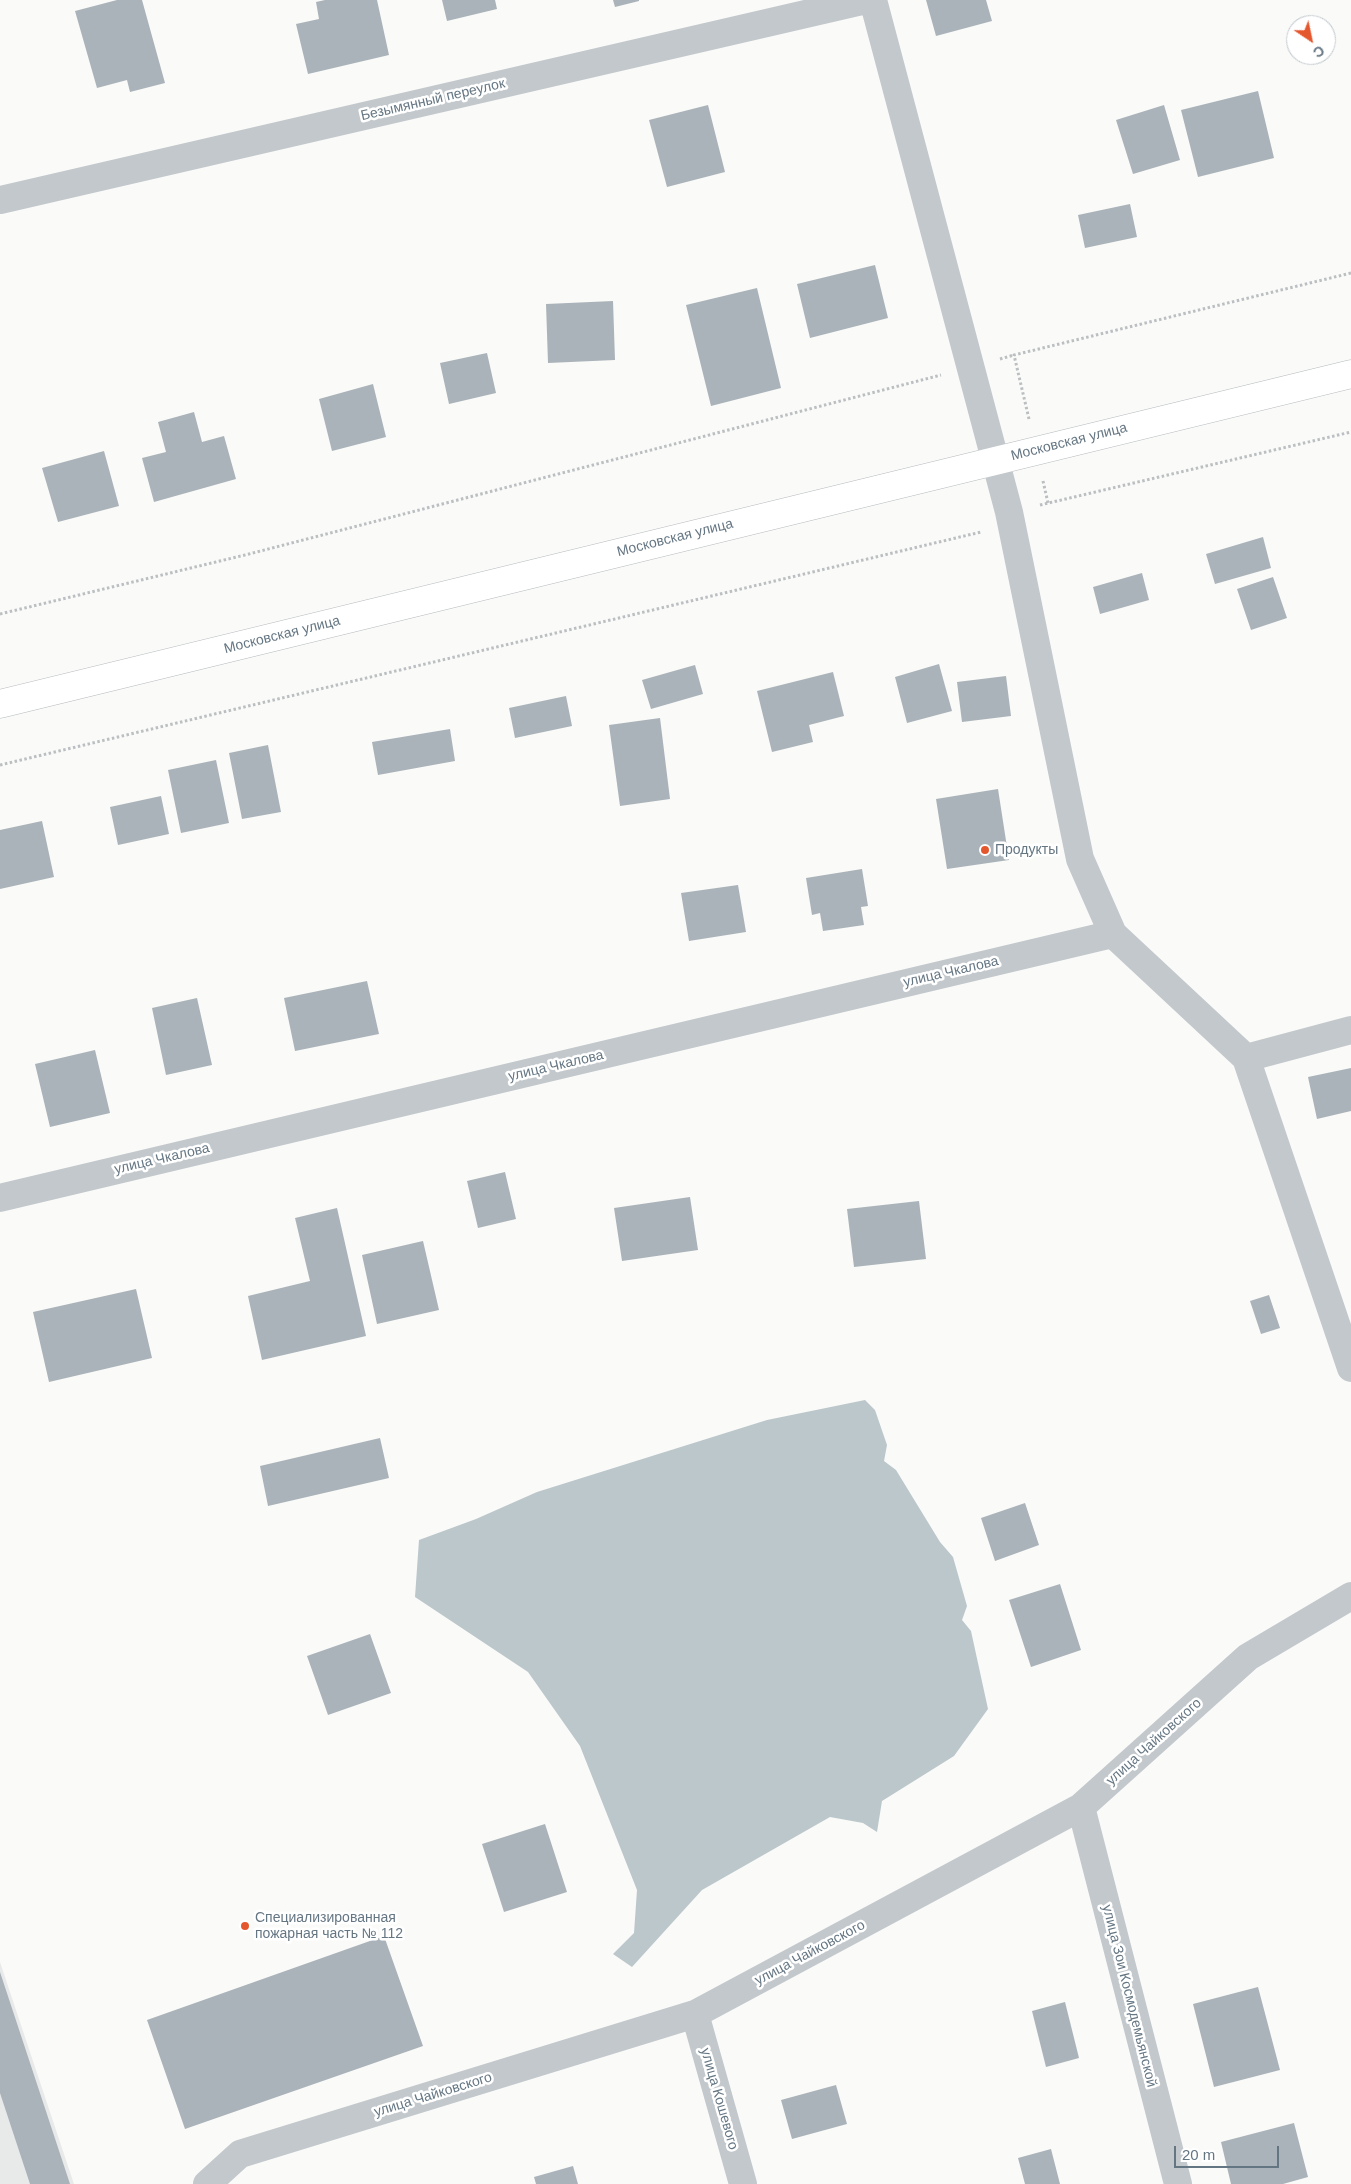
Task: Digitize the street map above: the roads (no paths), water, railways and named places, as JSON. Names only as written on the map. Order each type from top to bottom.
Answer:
[{"type":"main road","name":"Московская улица","points":[[0,704],[1351,374]]},
{"type":"street","name":"Безымянный переулок","points":[[0,200],[866,0]]},
{"type":"street","points":[[873,0],[969,368],[1009,512],[1080,859],[1113,934],[1246,1058],[1351,1368]]},
{"type":"street","name":"улица Чкалова","points":[[0,1198],[1113,934]]},
{"type":"street","points":[[1246,1058],[1351,1030]]},
{"type":"street","name":"улица Чайковского","points":[[207,2184],[240,2154],[695,2014],[1080,1807],[1248,1657],[1351,1596]]},
{"type":"street","name":"улица Зои Космодемьянской","points":[[1080,1807],[1178,2184]]},
{"type":"street","name":"улица Кошевого","points":[[695,2014],[743,2184]]},
{"type":"place","name":"Продукты","points":[[985,850]]},
{"type":"place","name":"Специализированная пожарная часть № 112","points":[[245,1926]]}]
